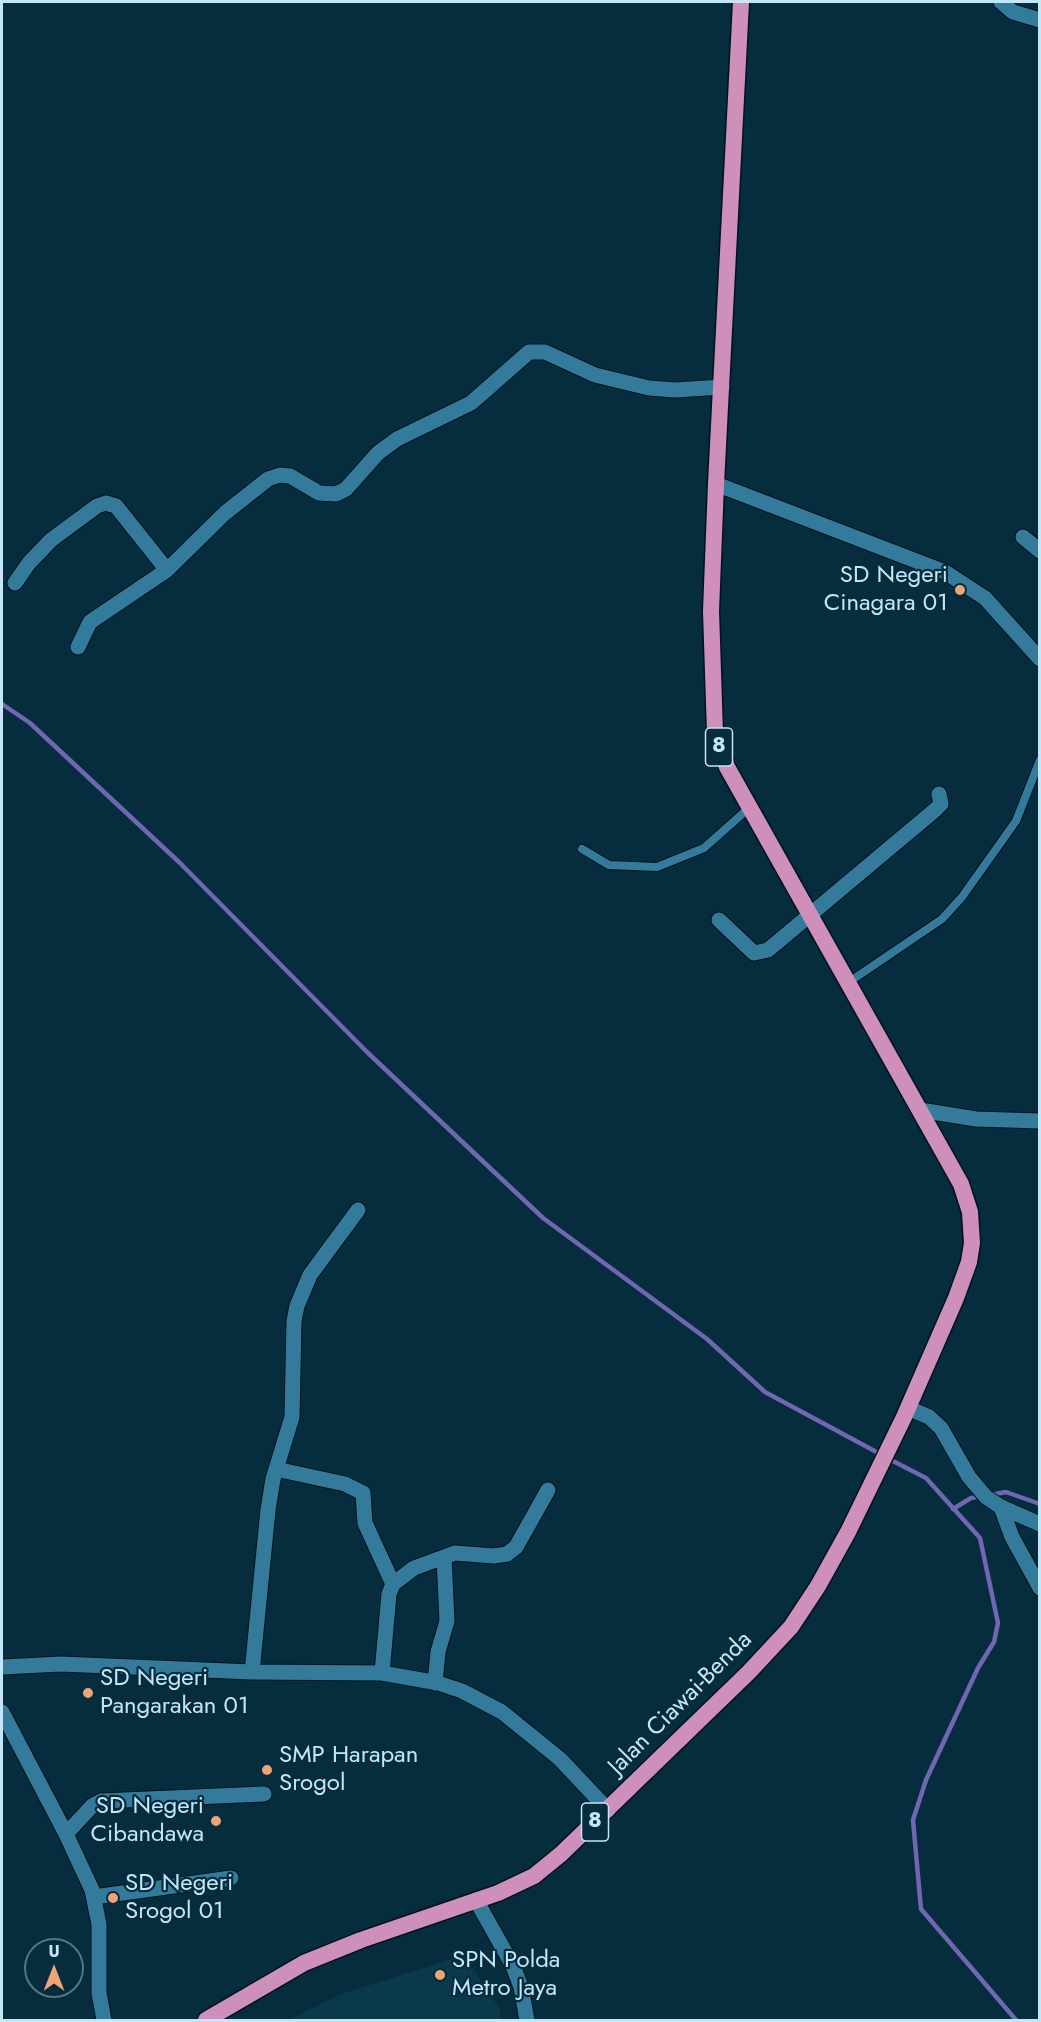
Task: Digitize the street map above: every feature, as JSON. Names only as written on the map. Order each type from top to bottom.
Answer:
[{"type":"highway","name":"8","points":[[741,2],[711,611],[713,717],[720,751],[961,1184],[970,1212],[972,1243],[969,1262],[956,1298],[906,1412]]},
{"type":"highway","name":"Jalan Ciawai-Benda","points":[[206,2020],[304,1963],[361,1940],[476,1900],[534,1876],[561,1854],[749,1672],[791,1627],[818,1586],[873,1485],[906,1412]]},
{"type":"street","points":[[1001,2],[1013,12],[1040,20]]},
{"type":"street","points":[[78,647],[84,630],[98,615],[167,570],[225,513],[268,479],[280,475],[290,476],[327,495],[346,489],[378,453],[397,439],[471,403],[529,352],[545,352],[596,375],[640,386],[675,390],[722,387]]},
{"type":"street","points":[[716,484],[945,572],[985,598],[1038,652]]},
{"type":"street","points":[[15,583],[29,563],[51,540],[97,506],[106,503],[116,506],[167,570]]},
{"type":"street","points":[[1023,537],[1040,551]]},
{"type":"street","points":[[719,920],[749,949],[759,953],[768,950],[935,810],[941,804],[939,794]]},
{"type":"street","points":[[920,1110],[976,1119],[1040,1120]]},
{"type":"street","points":[[252,1672],[268,1510],[276,1469],[292,1417],[294,1321],[302,1290],[323,1254],[358,1210]]},
{"type":"street","points":[[906,1412],[929,1418],[941,1428],[977,1488],[1001,1507],[1040,1524]]},
{"type":"street","points":[[276,1469],[361,1490],[367,1529],[393,1584]]},
{"type":"street","points":[[382,1673],[389,1593],[393,1584],[414,1568],[455,1553],[494,1556],[507,1554],[516,1547],[548,1490]]},
{"type":"street","points":[[1001,1507],[1012,1537],[1040,1588]]},
{"type":"street","points":[[435,1683],[438,1652],[447,1622],[444,1557]]},
{"type":"street","points":[[2,1667],[61,1664],[252,1672],[382,1673],[435,1683],[462,1690],[502,1712],[560,1759],[608,1810]]},
{"type":"street","points":[[2,1712],[66,1834],[94,1897],[99,1924],[99,1993],[104,2020]]},
{"type":"street","points":[[66,1834],[92,1806],[101,1801],[264,1794]]},
{"type":"street","points":[[94,1897],[231,1878]]},
{"type":"street","points":[[476,1900],[513,1966],[521,1987],[527,2020]]},
{"type":"lane","points":[[849,982],[942,919],[962,897],[1016,821],[1040,760]]},
{"type":"lane","points":[[582,849],[609,865],[657,867],[704,849],[750,807]]},
{"type":"shaded area","name":"SPN Polda Metro Jaya","points":[[464,1955],[499,2008],[501,2020],[289,2020],[339,1995]]},
{"type":"waterway","points":[[2,704],[30,723],[180,863],[368,1053],[543,1218],[707,1339],[765,1392],[882,1455]]},
{"type":"waterway","points":[[889,1459],[926,1478],[980,1538],[998,1623],[994,1642],[978,1668],[926,1780],[913,1820],[921,1909],[1016,2020]]},
{"type":"waterway","points":[[990,1495],[1006,1492],[1040,1504]]},
{"type":"waterway","points":[[953,1509],[971,1498],[982,1496]]},
{"type":"place","name":"SD Negeri Cinagara 01","points":[[960,590]]},
{"type":"place","name":"SD Negeri Pangarakan 01","points":[[88,1693]]},
{"type":"place","name":"SMP Harapan Srogol","points":[[267,1770]]},
{"type":"place","name":"SD Negeri Cibandawa","points":[[216,1821]]},
{"type":"place","name":"SD Negeri Srogol 01","points":[[113,1898]]},
{"type":"place","name":"SPN Polda Metro Jaya","points":[[440,1975]]}]
